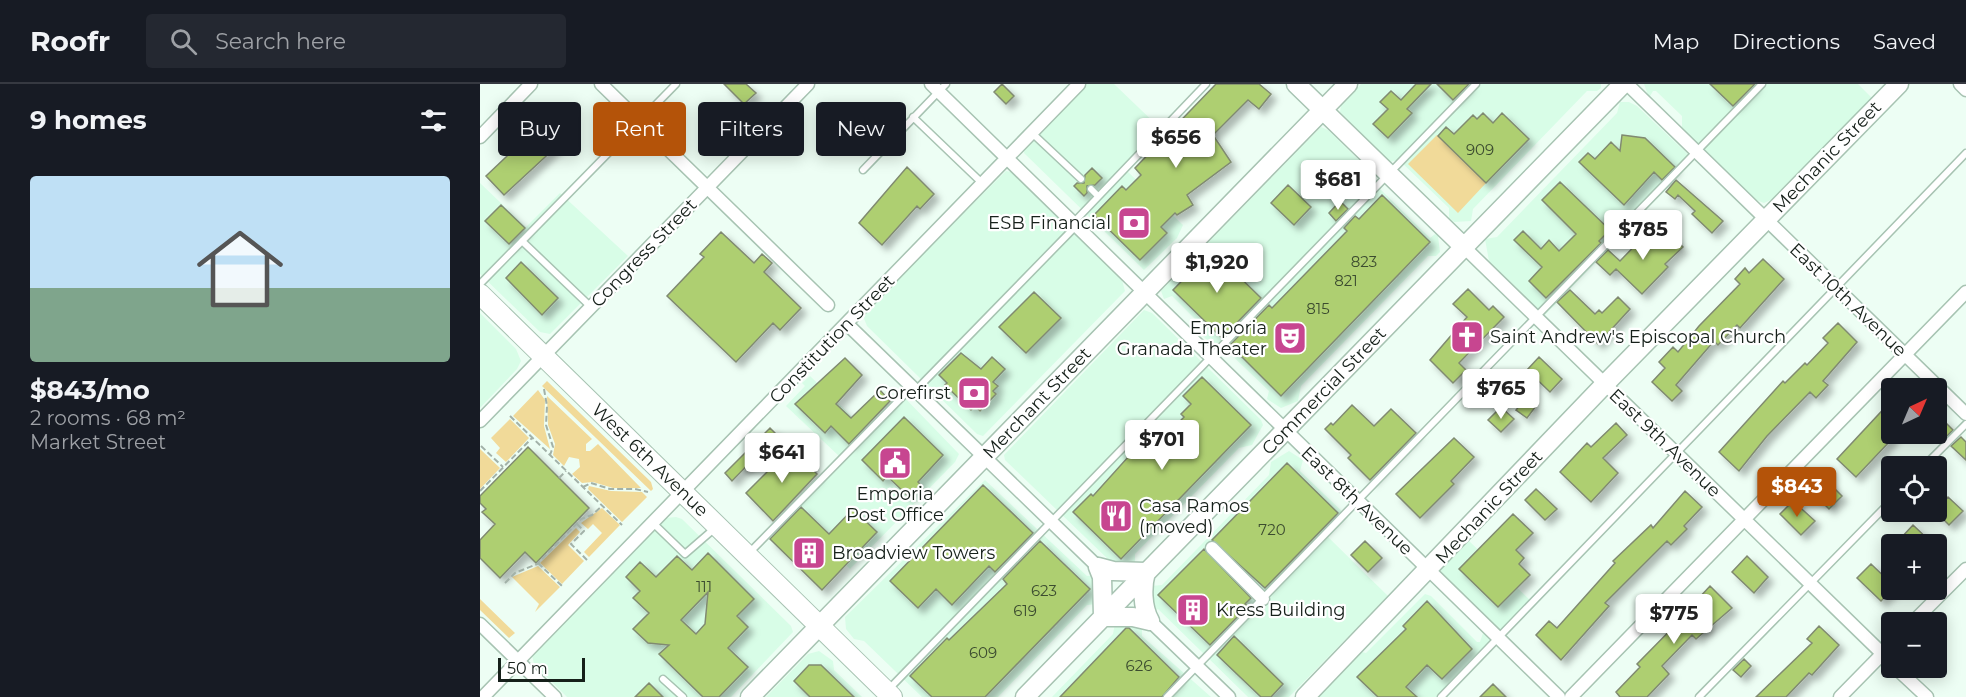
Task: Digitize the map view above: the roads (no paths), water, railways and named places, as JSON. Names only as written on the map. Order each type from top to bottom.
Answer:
[{"type":"main road","name":"West 6th Avenue","points":[[480,294],[819,626],[886,695]]},
{"type":"street","points":[[480,136],[531,84]]},
{"type":"street","points":[[602,84],[620,102]]},
{"type":"street","name":"Congress Street","points":[[480,421],[808,84]]},
{"type":"street","name":"Constitution Street","points":[[483,697],[1079,84]]},
{"type":"street","points":[[1296,84],[1464,247]]},
{"type":"street","name":"Merchant Street","points":[[750,697],[1348,84]]},
{"type":"street","name":"East 10th Avenue","points":[[1625,84],[1966,414]]},
{"type":"street","name":"Commercial Street","points":[[1025,697],[1625,84]]},
{"type":"street","name":"Mechanic Street","points":[[1305,697],[1429,571],[1605,384],[1899,84]]},
{"type":"street","points":[[1960,84],[1966,90]]},
{"type":"street","name":"East 8th Avenue","points":[[938,86],[1007,159],[1558,697]]},
{"type":"street","points":[[675,156],[828,305]]},
{"type":"street","name":"East 9th Avenue","points":[[1464,247],[1881,652]]},
{"type":"street","points":[[1571,697],[1966,292]]},
{"type":"street","points":[[847,324],[1098,567],[1102,577],[1103,617],[1133,617],[1150,621]]},
{"type":"street","points":[[1212,548],[1263,599]]},
{"type":"street","points":[[1098,567],[1113,571],[1146,572],[1143,584],[1146,612],[1150,621],[1229,697]]},
{"type":"street","points":[[1923,612],[1966,569]]},
{"type":"street","points":[[480,624],[555,697]]},
{"type":"street","points":[[1840,697],[1881,654]]},
{"type":"street","points":[[1907,678],[1927,697]]},
{"type":"lane","points":[[659,102],[676,84]]},
{"type":"lane","points":[[747,555],[1074,225],[1098,196],[1206,84]]},
{"type":"lane","points":[[886,695],[1390,176],[1476,84]]},
{"type":"lane","points":[[1167,697],[1762,84]]},
{"type":"lane","points":[[863,170],[913,117],[938,86]]},
{"type":"lane","points":[[913,117],[983,183]]},
{"type":"lane","points":[[1032,133],[1081,179]]},
{"type":"lane","points":[[1441,697],[1966,153]]},
{"type":"lane","points":[[480,284],[606,156]]},
{"type":"lane","points":[[1091,189],[1098,196]]},
{"type":"lane","points":[[522,241],[592,307]]},
{"type":"lane","points":[[1934,456],[1966,424]]},
{"type":"lane","points":[[1699,697],[1881,511]]},
{"type":"lane","points":[[653,523],[685,554],[717,526]]},
{"type":"lane","points":[[663,679],[683,697]]},
{"type":"place","name":"ESB Financial","points":[[1134,223]]},
{"type":"place","name":"Saint Andrew's Episcopal Church","points":[[1467,337]]},
{"type":"place","name":"Emporia Granada Theater","points":[[1290,338]]},
{"type":"place","name":"Corefirst","points":[[974,393]]},
{"type":"place","name":"Emporia Post Office","points":[[895,463]]},
{"type":"place","name":"Casa Ramos (moved)","points":[[1116,516]]},
{"type":"place","name":"Broadview Towers","points":[[809,553]]},
{"type":"place","name":"Kress Building","points":[[1193,610]]}]
